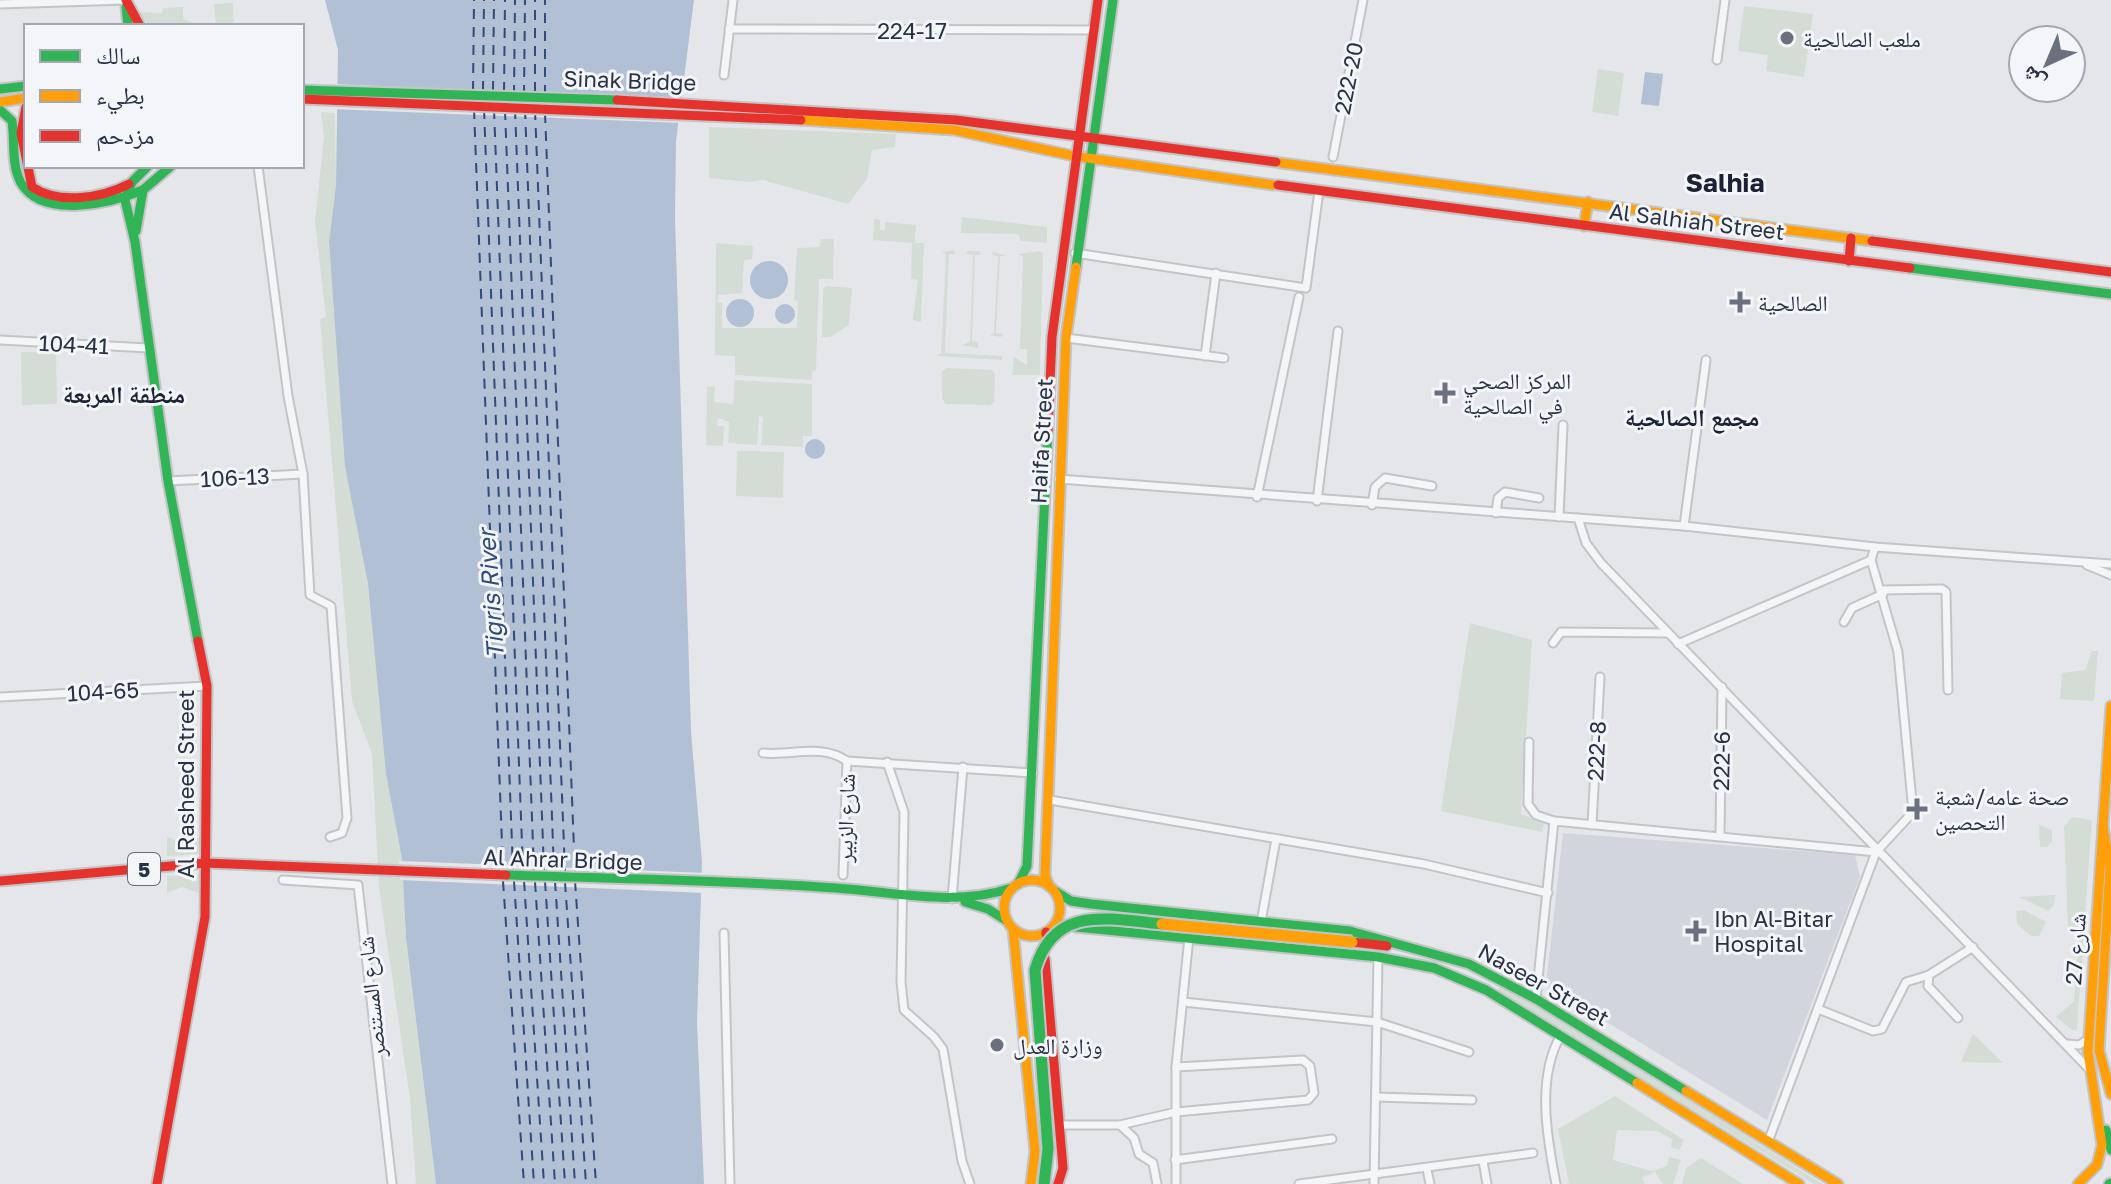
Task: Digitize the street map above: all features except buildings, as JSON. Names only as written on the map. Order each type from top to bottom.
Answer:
[{"type":"main road","points":[[125,24],[126,0]]},
{"type":"main road","points":[[126,0],[139,24]]},
{"type":"main road","name":"Haifa Street","points":[[1015,886],[1027,866],[1052,337],[1074,156],[1098,0]]},
{"type":"main road","name":"Haifa Street","points":[[1052,888],[1045,875],[1066,338],[1075,253],[1113,0]]},
{"type":"main road","points":[[0,89],[23,85]]},
{"type":"main road","name":"Sinak Bridge","points":[[304,90],[690,102],[955,125]]},
{"type":"main road","points":[[0,102],[24,98]]},
{"type":"main road","name":"Sinak Bridge","points":[[304,99],[955,125]]},
{"type":"main road","points":[[0,110],[12,121],[19,178],[30,194],[55,203],[125,200],[146,188],[169,168]]},
{"type":"main road","points":[[24,111],[20,120],[24,154]]},
{"type":"main road","name":"Al Salhiah Street","points":[[955,125],[1077,136],[2109,271]]},
{"type":"main road","name":"Al Salhiah Street","points":[[955,125],[1089,159],[2108,296]]},
{"type":"main road","points":[[26,168],[28,181],[35,189],[56,197],[107,194],[140,174]]},
{"type":"main road","points":[[140,174],[146,188]]},
{"type":"main road","points":[[125,200],[140,174]]},
{"type":"main road","name":"Al Rasheed Street","points":[[135,242],[146,188]]},
{"type":"main road","name":"Al Rasheed Street","points":[[125,200],[135,242],[168,481],[207,686],[203,932],[157,1184]]},
{"type":"main road","points":[[1584,226],[1588,202]]},
{"type":"main road","points":[[105,203],[124,213],[131,223]]},
{"type":"main road","points":[[1849,261],[1851,238]]},
{"type":"main road","name":"شارع 27","points":[[2078,1184],[2097,1165],[2102,1145],[2089,1039],[2111,706]]},
{"type":"main road","points":[[2103,826],[2110,868],[2099,1042],[2103,1075],[2111,1094]]},
{"type":"main road","name":"Al Ahrar Bridge","points":[[205,863],[836,888],[952,899]]},
{"type":"main road","name":"5","points":[[0,881],[205,863]]},
{"type":"main road","points":[[1033,880],[1052,888],[1061,919],[1046,933],[1029,936],[988,909],[952,899],[991,895],[1033,880]]},
{"type":"main road","points":[[1015,886],[1004,905],[1022,1003],[1035,1151],[1031,1184]]},
{"type":"main road","name":"Naseer Street","points":[[1052,888],[1071,901],[1350,931],[1469,964],[1536,999],[1838,1184]]},
{"type":"main road","points":[[1044,1184],[1048,1149],[1035,970],[1045,945],[1058,931],[1079,920],[1102,918],[1411,949]]},
{"type":"main road","name":"Naseer Street","points":[[1076,927],[1378,957],[1434,968],[1473,983],[1561,1035],[1799,1184]]},
{"type":"main road","points":[[1045,959],[1063,1168],[1058,1184]]},
{"type":"main road","points":[[1022,1003],[1032,994],[1048,1000]]},
{"type":"main road","points":[[2096,1096],[2111,1150]]},
{"type":"street","points":[[0,4],[126,0]]},
{"type":"street","points":[[724,75],[733,0]]},
{"type":"street","name":"222-20","points":[[1333,157],[1363,0]]},
{"type":"street","points":[[1717,60],[1725,0]]},
{"type":"street","name":"224-17","points":[[729,29],[1094,30]]},
{"type":"street","points":[[1317,168],[1333,157],[1344,171]]},
{"type":"street","points":[[258,168],[288,396],[303,474],[310,595],[331,606],[347,818],[342,833],[330,837]]},
{"type":"street","points":[[1075,253],[1306,288],[1319,191]]},
{"type":"street","points":[[1205,356],[1216,273]]},
{"type":"street","points":[[1257,497],[1299,297]]},
{"type":"street","points":[[1317,501],[1338,331]]},
{"type":"street","points":[[1066,338],[1224,358]]},
{"type":"street","name":"104-41","points":[[0,340],[148,348]]},
{"type":"street","points":[[1684,526],[1706,360]]},
{"type":"street","points":[[1559,517],[1563,425]]},
{"type":"street","name":"106-13","points":[[168,481],[303,474]]},
{"type":"street","points":[[1372,505],[1375,487],[1385,478],[1432,486]]},
{"type":"street","points":[[1059,479],[1257,497],[1684,526],[1875,547],[2111,564]]},
{"type":"street","points":[[1496,513],[1498,498],[1505,492],[1539,498]]},
{"type":"street","points":[[1578,518],[1586,543],[1601,563],[2092,1072]]},
{"type":"street","points":[[1768,1142],[1878,850],[1913,812],[1898,652],[1871,560],[1875,547]]},
{"type":"street","points":[[1678,644],[1871,560]]},
{"type":"street","points":[[2081,563],[2111,575]]},
{"type":"street","points":[[1844,622],[1852,608],[1882,592],[1942,589],[1946,592],[1948,690]]},
{"type":"street","points":[[1553,643],[1561,632],[1667,633]]},
{"type":"street","name":"222-8","points":[[1592,825],[1600,677]]},
{"type":"street","name":"104-65","points":[[0,697],[207,686]]},
{"type":"street","name":"222-6","points":[[1720,836],[1722,687]]},
{"type":"street","points":[[1529,742],[1530,811],[1554,821],[1878,850]]},
{"type":"street","points":[[763,753],[812,750],[835,753],[847,761],[1033,773]]},
{"type":"street","name":"شارع الزبير","points":[[843,875],[847,761]]},
{"type":"street","points":[[887,762],[904,812],[905,895],[901,982],[904,1010],[943,1049],[962,1161],[970,1184]]},
{"type":"street","points":[[952,899],[963,767]]},
{"type":"street","points":[[1050,800],[1424,864],[1548,893]]},
{"type":"street","points":[[1536,999],[1554,821]]},
{"type":"street","points":[[1261,922],[1276,839]]},
{"type":"street","name":"شارع المستنصر","points":[[283,880],[358,885],[392,1184]]},
{"type":"street","points":[[724,933],[730,1184]]},
{"type":"street","points":[[1176,1184],[1176,1067],[1188,939]]},
{"type":"street","points":[[1818,1009],[1873,1031],[1882,1029],[1906,982],[1929,975],[1973,947]]},
{"type":"street","points":[[1374,1179],[1378,957]]},
{"type":"street","points":[[1929,975],[1928,986],[1958,1018]]},
{"type":"street","points":[[1183,1002],[1377,1022],[1469,1052]]},
{"type":"street","points":[[1556,1184],[1548,1132],[1548,1065],[1561,1035]]},
{"type":"street","points":[[2068,1044],[2079,1045],[2089,1039]]},
{"type":"street","points":[[1059,1125],[1120,1125],[1176,1112],[1308,1100],[1314,1093],[1310,1066],[1303,1060],[1176,1067]]},
{"type":"street","points":[[1376,1097],[1472,1100]]},
{"type":"street","points":[[1120,1125],[1134,1138],[1139,1154],[1153,1163],[1157,1184]]},
{"type":"street","points":[[1175,1160],[1332,1139]]},
{"type":"street","points":[[1299,1184],[1374,1179],[1533,1153]]},
{"type":"street","points":[[1483,1161],[1487,1184]]},
{"type":"street","points":[[1427,1169],[1430,1184]]},
{"type":"shaded area","points":[[233,3],[234,23],[216,24],[214,4]]},
{"type":"shaded area","points":[[1744,6],[1813,14],[1804,77],[1766,71],[1768,55],[1738,51]]},
{"type":"shaded area","points":[[183,7],[183,19],[197,24],[148,24],[137,12],[162,13],[163,8]]},
{"type":"shaded area","points":[[1598,69],[1624,73],[1618,116],[1592,112]]},
{"type":"shaded area","points":[[321,112],[335,113],[336,185],[329,242],[345,467],[368,584],[386,774],[402,859],[406,938],[436,1184],[416,1184],[410,1099],[379,888],[372,754],[352,701],[320,319],[326,317],[315,222],[324,136]]},
{"type":"shaded area","points":[[709,127],[896,134],[895,147],[872,150],[867,179],[848,204],[763,180],[749,182],[709,178]]},
{"type":"shaded area","points":[[962,217],[1047,227],[1047,243],[1021,241],[1018,234],[961,233]]},
{"type":"shaded area","points":[[874,219],[880,220],[880,230],[885,230],[885,222],[916,225],[915,243],[924,243],[921,322],[913,320],[918,280],[911,279],[912,243],[873,240]]},
{"type":"shaded area","points":[[821,239],[834,239],[833,279],[819,279],[816,370],[812,371],[812,380],[735,375],[735,356],[715,355],[716,243],[753,246],[752,259],[744,260],[742,293],[718,295],[717,302],[722,303],[722,328],[797,328],[798,301],[794,300],[797,248],[819,247]]},
{"type":"shaded area","points":[[953,250],[956,254],[949,254],[945,353],[1002,356],[1002,360],[936,356],[941,353],[946,254],[941,253]]},
{"type":"shaded area","points":[[968,251],[979,251],[981,255],[975,255],[972,341],[978,342],[978,348],[962,345],[970,342],[973,255],[966,254]]},
{"type":"shaded area","points":[[993,252],[1007,256],[1000,256],[996,333],[1004,334],[1001,337],[989,335],[994,333],[998,256],[992,255]]},
{"type":"shaded area","points":[[1043,253],[1040,375],[1012,375],[1014,357],[1027,365],[1027,349],[1020,349],[1023,257],[1018,254]]},
{"type":"shaded area","points":[[826,286],[852,288],[849,325],[830,337],[822,337],[823,289]]},
{"type":"shaded area","points":[[21,352],[56,352],[57,404],[22,405]]},
{"type":"shaded area","points":[[947,368],[992,370],[995,374],[994,402],[990,405],[946,404],[942,399],[942,371]]},
{"type":"shaded area","points":[[735,380],[812,384],[812,436],[803,436],[803,447],[761,445],[763,417],[759,416],[757,445],[728,443],[729,422],[718,418],[717,426],[724,426],[723,446],[706,445],[707,387],[715,386],[714,402],[733,404]]},
{"type":"shaded area","points":[[737,451],[784,452],[783,498],[736,496]]},
{"type":"shaded area","points":[[1470,623],[1532,640],[1521,814],[1544,824],[1542,832],[1441,811]]},
{"type":"shaded area","points":[[2092,651],[2098,651],[2094,701],[2060,699],[2062,673],[2085,670]]},
{"type":"shaded area","points":[[2072,817],[2092,820],[2077,1030],[2072,1030],[2056,1017],[2074,1001],[2079,939],[2068,928],[2064,827]]},
{"type":"shaded area","points":[[2039,825],[2052,830],[2052,842],[2047,847],[2040,847]]},
{"type":"shaded area","name":"Ibn Al-Bitar Hospital","points":[[1563,833],[1855,855],[1860,877],[1767,1120],[1546,985]]},
{"type":"shaded area","points":[[167,837],[184,843],[199,837],[199,854],[167,856]]},
{"type":"shaded area","points":[[199,874],[199,893],[182,887],[167,893],[167,876]]},
{"type":"shaded area","points":[[2055,895],[2049,911],[2019,897]]},
{"type":"shaded area","points":[[2024,910],[2046,922],[2039,936],[2031,936],[2017,924],[2016,911]]},
{"type":"shaded area","points":[[1499,984],[1823,1184],[1814,1184],[1499,992]]},
{"type":"shaded area","points":[[1973,1034],[2003,1063],[1961,1062]]},
{"type":"shaded area","points":[[1615,1096],[1684,1140],[1679,1150],[1671,1147],[1672,1139],[1657,1131],[1617,1130],[1613,1160],[1652,1171],[1667,1166],[1669,1157],[1681,1160],[1673,1184],[1663,1184],[1655,1172],[1642,1178],[1645,1184],[1569,1184],[1558,1129]]},
{"type":"shaded area","points":[[1701,1158],[1743,1184],[1682,1184],[1686,1168]]},
{"type":"water","name":"Tigris River","points":[[325,0],[694,0],[676,141],[675,218],[691,731],[702,862],[697,1023],[704,1184],[436,1184],[406,938],[402,859],[386,774],[368,584],[345,467],[329,242],[336,185],[338,50]]},
{"type":"water","points":[[1645,72],[1663,74],[1659,106],[1641,104]]},
{"type":"water","points":[[769,261],[783,266],[788,280],[783,294],[769,299],[755,294],[750,280],[755,266]]},
{"type":"water","points":[[740,299],[750,303],[754,313],[750,323],[740,327],[730,323],[726,313],[730,303]]},
{"type":"water","points":[[785,304],[792,307],[795,314],[792,321],[785,324],[778,321],[775,314],[778,307]]},
{"type":"water","points":[[815,439],[822,442],[825,449],[822,456],[815,459],[808,456],[805,449],[808,442]]},
{"type":"pier","points":[[334,84],[685,99],[682,123],[331,109]]},
{"type":"pier","points":[[399,861],[706,873],[706,893],[400,880]]},
{"type":"ferry route","points":[[473,91],[474,0]]},
{"type":"ferry route","points":[[483,91],[484,0]]},
{"type":"ferry route","points":[[493,91],[494,0]]},
{"type":"ferry route","points":[[504,92],[505,0]]},
{"type":"ferry route","points":[[514,95],[515,0]]},
{"type":"ferry route","points":[[524,95],[525,0]]},
{"type":"ferry route","points":[[535,0],[535,92]]},
{"type":"ferry route","points":[[545,0],[545,95]]},
{"type":"ferry route","points":[[474,109],[503,870]]},
{"type":"ferry route","points":[[484,109],[513,870]]},
{"type":"ferry route","points":[[494,109],[523,870]]},
{"type":"ferry route","points":[[515,109],[544,870]]},
{"type":"ferry route","points":[[525,109],[554,870]]},
{"type":"ferry route","points":[[505,110],[534,871]]},
{"type":"ferry route","points":[[535,110],[565,872]]},
{"type":"ferry route","points":[[545,113],[575,874]]},
{"type":"ferry route","points":[[503,881],[524,1184]]},
{"type":"ferry route","points":[[514,881],[534,1184]]},
{"type":"ferry route","points":[[524,881],[544,1184]]},
{"type":"ferry route","points":[[545,881],[565,1184]]},
{"type":"ferry route","points":[[555,881],[575,1184]]},
{"type":"ferry route","points":[[575,881],[596,1184]]},
{"type":"ferry route","points":[[535,882],[555,1184]]},
{"type":"ferry route","points":[[565,882],[586,1184]]},
{"type":"traffic: fast","points":[[1076,267],[1113,0]]},
{"type":"traffic: fast","points":[[126,7],[128,24]]},
{"type":"traffic: fast","points":[[0,89],[24,86]]},
{"type":"traffic: fast","points":[[304,90],[617,100]]},
{"type":"traffic: fast","points":[[0,110],[12,121],[16,168],[21,183],[31,194],[45,202],[61,205],[96,203],[143,190]]},
{"type":"traffic: fast","points":[[146,168],[132,182],[125,200],[135,242],[168,481],[198,641]]},
{"type":"traffic: fast","points":[[136,231],[143,190],[169,168]]},
{"type":"traffic: fast","points":[[1910,268],[2111,294]]},
{"type":"traffic: fast","points":[[1018,884],[1027,866],[1048,430]]},
{"type":"traffic: fast","points":[[506,875],[754,883],[947,897],[969,897],[1012,888]]},
{"type":"traffic: fast","points":[[1055,891],[1071,901],[1091,904],[1350,931],[1469,964],[1536,999],[1686,1091]]},
{"type":"traffic: fast","points":[[965,902],[988,909],[1007,921]]},
{"type":"traffic: fast","points":[[1044,1184],[1048,1149],[1035,970],[1044,949],[1055,934],[1086,920],[1162,924]]},
{"type":"traffic: fast","points":[[1076,927],[1378,957],[1434,968],[1486,990],[1637,1083]]},
{"type":"traffic: fast","points":[[2106,1130],[2111,1150]]},
{"type":"traffic: slow","points":[[0,102],[24,98]]},
{"type":"traffic: slow","points":[[801,120],[954,130],[1074,156],[1273,185]]},
{"type":"traffic: slow","points":[[1281,163],[1872,241]]},
{"type":"traffic: slow","points":[[1584,226],[1588,202]]},
{"type":"traffic: slow","points":[[1049,886],[1045,875],[1066,338],[1076,267]]},
{"type":"traffic: slow","points":[[2078,1184],[2097,1165],[2102,1145],[2088,1052],[2111,706]]},
{"type":"traffic: slow","points":[[2103,826],[2110,868],[2099,1050],[2111,1094]]},
{"type":"traffic: slow","points":[[1032,880],[1052,888],[1060,908],[1052,928],[1032,936],[1012,928],[1004,908],[1012,888],[1032,880]]},
{"type":"traffic: slow","points":[[1162,924],[1352,942]]},
{"type":"traffic: slow","points":[[1013,929],[1035,1151],[1031,1184]]},
{"type":"traffic: slow","points":[[1637,1083],[1799,1184]]},
{"type":"traffic: slow","points":[[1686,1091],[1838,1184]]},
{"type":"traffic: jam","points":[[126,0],[139,24]]},
{"type":"traffic: jam","points":[[1048,430],[1052,337],[1098,0]]},
{"type":"traffic: jam","points":[[304,99],[801,120]]},
{"type":"traffic: jam","points":[[617,100],[956,120],[1276,162]]},
{"type":"traffic: jam","points":[[24,117],[21,133],[24,148]]},
{"type":"traffic: jam","points":[[28,168],[32,187],[43,193],[67,198],[94,196],[129,184]]},
{"type":"traffic: jam","points":[[1278,185],[1910,268]]},
{"type":"traffic: jam","points":[[1849,261],[1851,238]]},
{"type":"traffic: jam","points":[[1872,241],[2111,272]]},
{"type":"traffic: jam","points":[[157,1184],[205,917],[207,686],[198,641]]},
{"type":"traffic: jam","points":[[0,881],[205,863],[506,875]]},
{"type":"traffic: jam","points":[[1352,942],[1387,946]]},
{"type":"traffic: jam","points":[[1045,959],[1063,1168],[1058,1184]]},
{"type":"place","name":"ملعب الصالحية","points":[[1787,38]]},
{"type":"place","name":"الصالحية","points":[[1740,302]]},
{"type":"place","name":"المركز الصحي في الصالحية","points":[[1445,393]]},
{"type":"place","name":"صحة عامه/شعبة التحصين","points":[[1917,809]]},
{"type":"place","name":"Ibn Al-Bitar Hospital","points":[[1696,931]]},
{"type":"place","name":"وزارة العدل","points":[[997,1045]]},
{"type":"district","name":"Salhia","points":[[1725,182]]},
{"type":"district","name":"منطقة المربعة","points":[[124,393]]},
{"type":"district","name":"مجمع الصالحية","points":[[1692,416]]}]
